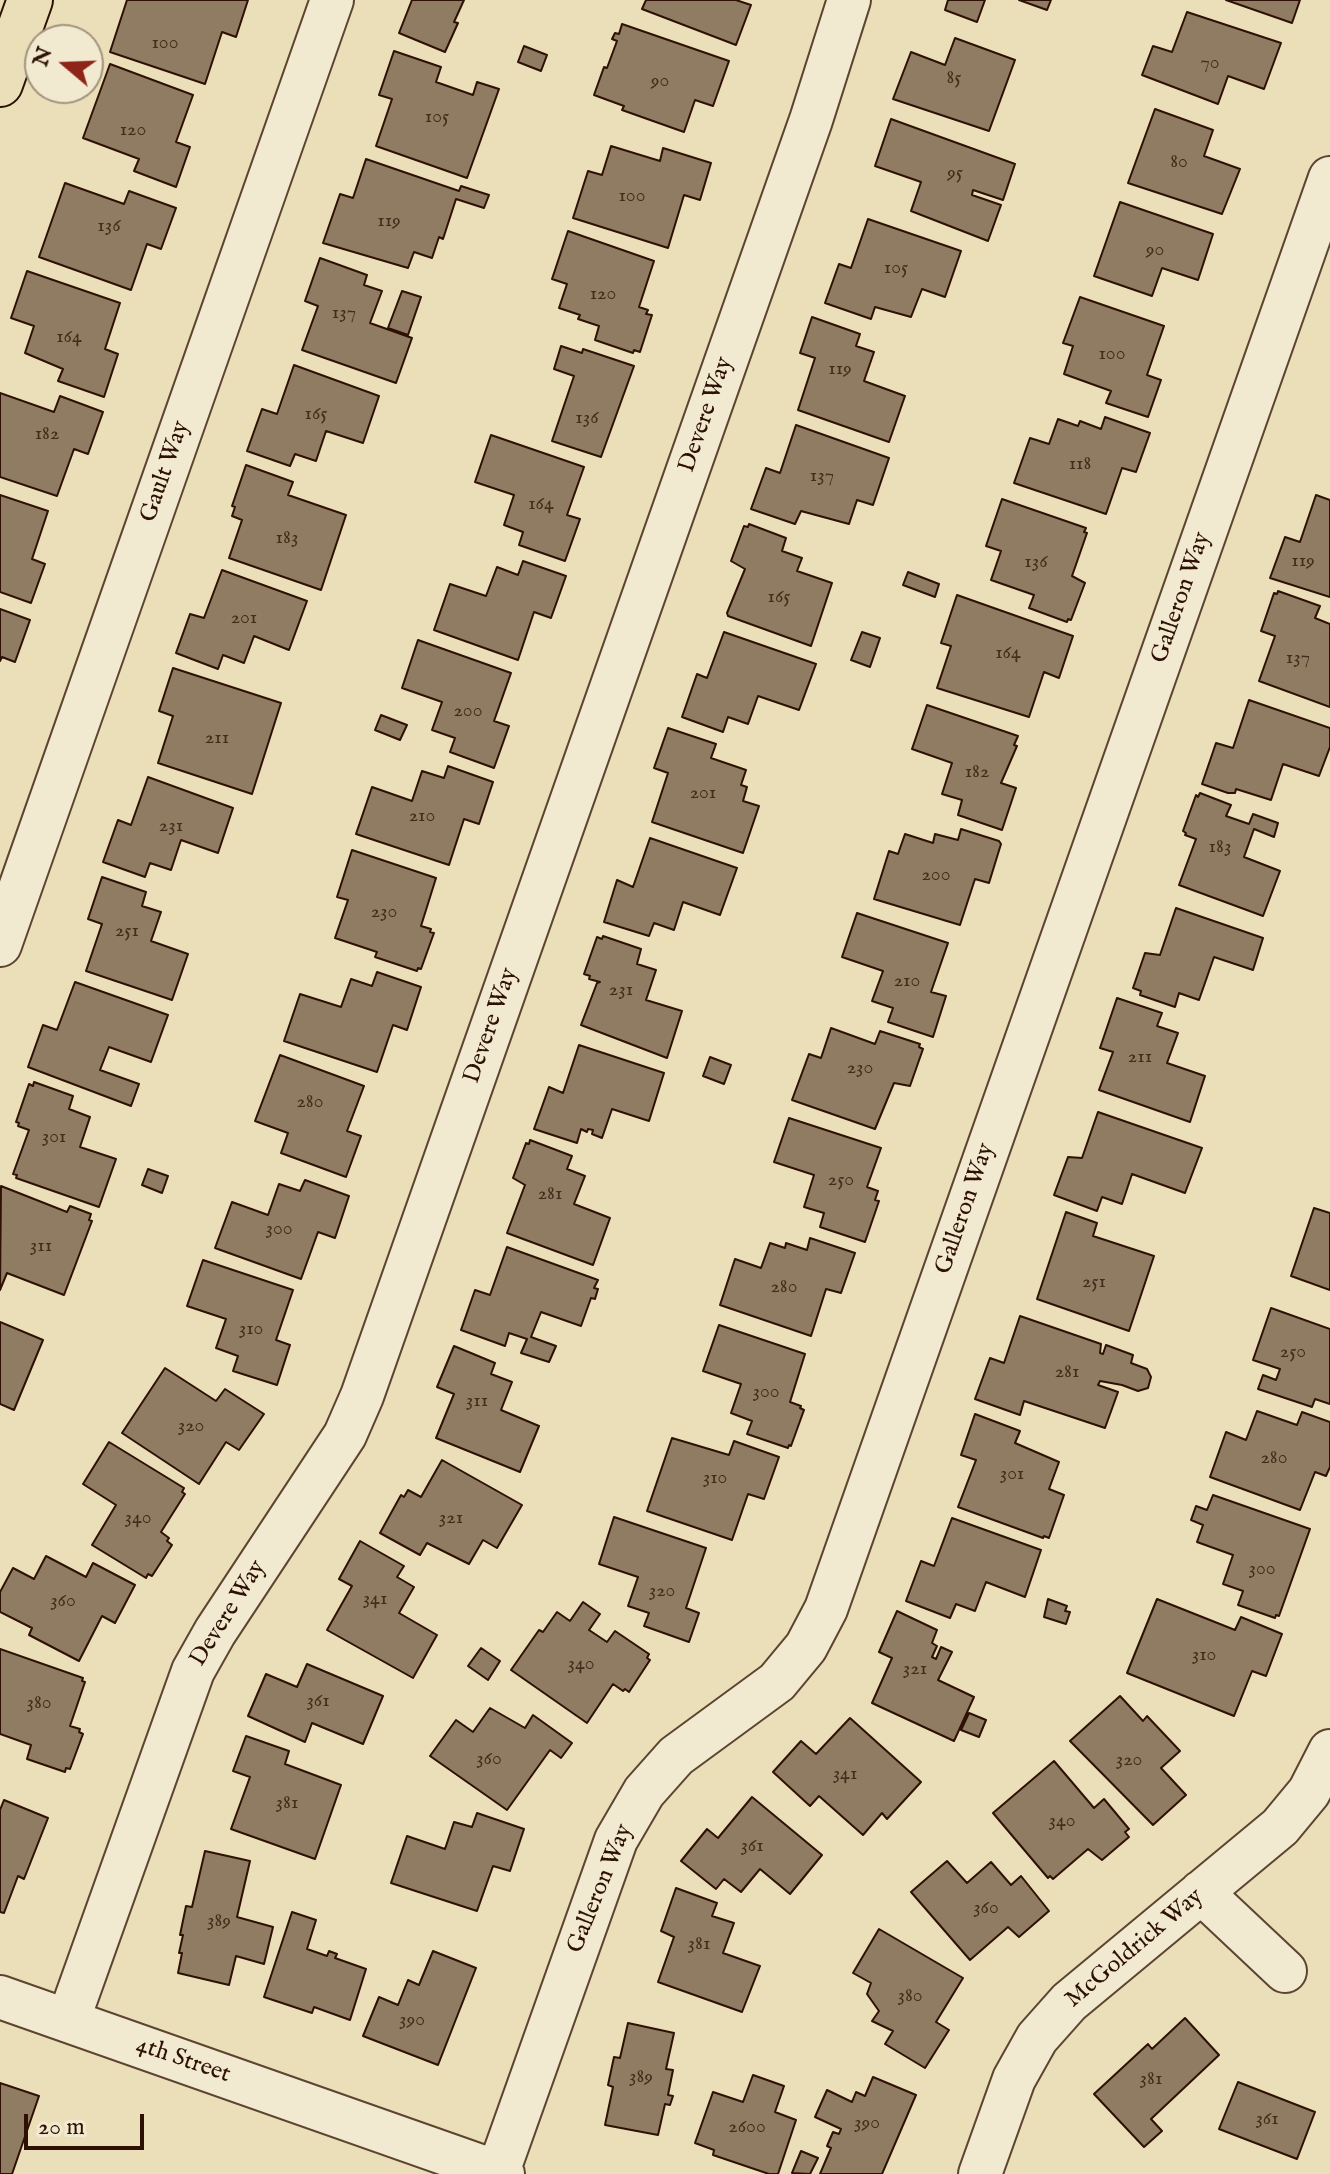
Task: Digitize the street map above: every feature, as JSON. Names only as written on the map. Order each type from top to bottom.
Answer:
[{"type":"main road","points":[[0,84],[30,0]]},
{"type":"street","name":"Gault Way","points":[[0,945],[332,0]]},
{"type":"street","name":"Devere Way","points":[[68,2021],[193,1671],[215,1632],[345,1435],[362,1396],[811,120],[849,0]]},
{"type":"street","name":"Galleron Way","points":[[500,2173],[616,1840],[644,1792],[676,1756],[777,1682],[806,1647],[826,1609],[1330,178]]},
{"type":"street","name":"McGoldrick Way","points":[[980,2174],[1014,2079],[1037,2038],[1069,2002],[1280,1827],[1309,1792],[1330,1751]]},
{"type":"street","points":[[1201,1892],[1285,1971]]},
{"type":"street","name":"4th Street","points":[[0,1997],[500,2173]]},
{"type":"building","points":[[127,0],[248,0],[236,37],[222,32],[205,84],[110,52]]},
{"type":"building","points":[[412,0],[464,0],[445,52],[399,33]]},
{"type":"building","points":[[646,0],[736,0],[751,5],[736,45],[642,9]]},
{"type":"building","points":[[948,0],[985,0],[977,22],[945,10]]},
{"type":"building","points":[[1019,0],[1051,0],[1047,10]]},
{"type":"building","points":[[1226,0],[1300,0],[1292,23]]},
{"type":"building","points":[[1187,12],[1281,43],[1264,89],[1228,76],[1218,104],[1142,75],[1153,46],[1172,52]]},
{"type":"building","points":[[622,24],[729,61],[713,106],[695,100],[684,132],[622,110],[624,106],[594,95],[617,41],[612,39],[615,33],[619,34]]},
{"type":"building","points":[[955,38],[1015,60],[989,131],[893,99],[911,52],[945,65]]},
{"type":"building","points":[[524,46],[547,55],[541,71],[518,62]]},
{"type":"building","points":[[394,51],[441,67],[436,82],[473,95],[477,82],[499,89],[467,178],[376,146],[392,99],[379,95]]},
{"type":"building","points":[[110,64],[193,95],[176,142],[190,147],[176,187],[134,171],[139,159],[83,138],[95,104],[104,104],[104,80]]},
{"type":"building","points":[[1155,109],[1213,130],[1204,156],[1240,169],[1222,214],[1128,183]]},
{"type":"building","points":[[891,119],[1015,164],[1003,200],[973,190],[972,195],[1001,205],[988,241],[911,211],[921,182],[875,166]]},
{"type":"building","points":[[611,146],[660,161],[663,148],[711,163],[700,200],[684,195],[668,248],[573,218],[588,171],[602,175]]},
{"type":"building","points":[[366,159],[459,191],[461,186],[489,195],[484,208],[456,199],[443,239],[439,237],[432,258],[414,252],[408,268],[323,243],[340,194],[353,198]]},
{"type":"building","points":[[65,183],[124,204],[129,191],[176,208],[161,249],[147,244],[131,290],[39,257]]},
{"type":"building","points":[[1120,202],[1213,234],[1198,280],[1162,268],[1152,296],[1094,276]]},
{"type":"building","points":[[868,219],[961,251],[945,297],[922,289],[911,317],[875,307],[871,319],[825,303],[839,264],[851,268]]},
{"type":"building","points":[[568,231],[654,261],[639,307],[652,315],[640,352],[634,350],[633,353],[595,340],[599,326],[559,308],[567,284],[552,279]]},
{"type":"building","points":[[320,258],[367,275],[364,285],[382,291],[370,323],[412,338],[396,383],[302,350],[318,306],[305,301]]},
{"type":"building","points":[[27,271],[120,303],[105,349],[118,354],[104,397],[58,381],[63,369],[25,353],[34,326],[11,318]]},
{"type":"building","points":[[402,291],[421,297],[408,335],[388,328]]},
{"type":"building","points":[[1080,297],[1164,326],[1147,375],[1161,380],[1148,417],[1106,403],[1111,391],[1064,374],[1073,346],[1063,343]]},
{"type":"building","points":[[812,317],[860,334],[856,346],[874,352],[864,381],[905,396],[889,442],[798,410],[815,358],[800,353]]},
{"type":"building","points":[[561,346],[582,353],[583,349],[634,366],[601,457],[552,441],[574,376],[554,369]]},
{"type":"building","points":[[294,365],[379,396],[363,443],[326,431],[316,461],[295,454],[290,466],[247,451],[262,409],[277,414]]},
{"type":"building","points":[[0,393],[54,412],[60,396],[103,412],[88,454],[74,449],[57,496],[0,477]]},
{"type":"building","points":[[1105,417],[1150,433],[1136,472],[1122,468],[1106,514],[1014,483],[1030,438],[1049,444],[1058,419],[1078,426],[1080,421],[1101,429]]},
{"type":"building","points":[[796,425],[889,458],[873,505],[857,500],[849,524],[801,511],[795,524],[751,509],[766,468],[780,473]]},
{"type":"building","points":[[491,435],[584,467],[567,515],[580,519],[565,561],[519,545],[523,532],[504,525],[514,495],[475,482]]},
{"type":"building","points":[[246,465],[293,482],[288,495],[346,515],[321,590],[229,558],[242,520],[232,516],[235,507],[232,506]]},
{"type":"building","points":[[0,495],[48,511],[32,559],[45,564],[31,603],[0,592]]},
{"type":"building","points":[[1316,495],[1330,500],[1330,597],[1270,578],[1285,537],[1300,542]]},
{"type":"building","points":[[1002,499],[1086,528],[1072,576],[1085,583],[1071,620],[1067,622],[1029,608],[1034,595],[991,580],[1001,551],[986,546]]},
{"type":"building","points":[[749,524],[786,538],[782,551],[802,558],[797,571],[832,583],[811,646],[728,616],[745,569],[731,561],[744,526],[748,527]]},
{"type":"building","points":[[523,561],[566,576],[551,618],[534,612],[518,660],[434,630],[450,584],[486,596],[497,567],[518,575]]},
{"type":"building","points":[[222,570],[307,601],[289,650],[254,636],[244,663],[223,655],[218,669],[176,653],[190,614],[204,618]]},
{"type":"building","points":[[908,572],[939,584],[935,597],[903,585]]},
{"type":"building","points":[[1278,591],[1320,606],[1315,618],[1330,624],[1330,707],[1259,681],[1275,636],[1261,631],[1274,593]]},
{"type":"building","points":[[957,595],[1073,636],[1059,678],[1044,672],[1029,717],[937,688],[951,646],[941,643]]},
{"type":"building","points":[[0,609],[30,620],[15,662],[2,657],[0,661]]},
{"type":"building","points":[[724,632],[816,664],[799,710],[758,696],[748,724],[728,717],[723,732],[682,717],[697,674],[707,678]]},
{"type":"building","points":[[862,632],[880,638],[870,667],[851,660]]},
{"type":"building","points":[[418,640],[511,673],[494,721],[509,726],[494,768],[450,752],[455,738],[432,730],[442,702],[402,688]]},
{"type":"building","points":[[173,668],[281,703],[252,794],[158,763],[173,716],[159,711]]},
{"type":"building","points":[[1249,700],[1330,728],[1330,747],[1319,776],[1283,764],[1271,800],[1236,789],[1235,793],[1228,793],[1202,784],[1216,743],[1233,748]]},
{"type":"building","points":[[927,705],[1018,736],[1014,745],[1017,746],[1001,783],[1016,788],[1002,830],[958,815],[962,800],[942,794],[952,763],[912,749]]},
{"type":"building","points":[[381,715],[407,725],[400,740],[375,730]]},
{"type":"building","points":[[668,728],[716,744],[711,758],[746,770],[741,785],[747,787],[743,801],[759,806],[743,853],[652,822],[668,773],[654,768]]},
{"type":"building","points":[[448,766],[493,782],[479,824],[464,819],[449,865],[356,834],[372,787],[412,801],[422,771],[444,778]]},
{"type":"building","points":[[148,777],[233,808],[218,853],[181,840],[171,870],[150,863],[145,877],[103,862],[118,820],[131,825]]},
{"type":"building","points":[[1200,793],[1231,805],[1226,816],[1249,824],[1253,814],[1278,823],[1274,837],[1254,829],[1244,857],[1280,871],[1263,916],[1179,885],[1196,839],[1183,831],[1196,795],[1198,797]]},
{"type":"building","points":[[961,829],[1001,844],[989,883],[975,879],[960,925],[874,899],[889,851],[898,854],[905,834],[933,843],[935,834],[958,840]]},
{"type":"building","points":[[650,838],[737,868],[720,915],[683,902],[674,930],[654,923],[649,936],[604,922],[617,880],[633,887]]},
{"type":"building","points":[[352,850],[436,878],[421,926],[434,933],[421,969],[417,971],[375,957],[377,952],[335,938],[348,900],[337,897]]},
{"type":"building","points":[[102,877],[146,892],[142,906],[161,912],[151,941],[188,954],[172,1000],[86,971],[102,924],[88,919]]},
{"type":"building","points":[[1176,908],[1263,938],[1253,970],[1214,957],[1199,1000],[1179,993],[1175,1007],[1140,995],[1141,991],[1133,988],[1145,953],[1160,955]]},
{"type":"building","points":[[857,913],[948,943],[931,992],[946,996],[933,1037],[888,1022],[893,1008],[872,1001],[883,971],[842,957]]},
{"type":"building","points":[[603,936],[641,949],[637,964],[656,970],[646,1000],[682,1011],[667,1058],[581,1025],[600,982],[584,974],[597,937],[602,939]]},
{"type":"building","points":[[377,972],[421,987],[407,1030],[393,1025],[377,1072],[284,1041],[300,994],[341,1007],[351,979],[372,986]]},
{"type":"building","points":[[75,982],[168,1015],[151,1062],[109,1047],[100,1070],[139,1084],[131,1106],[28,1067],[43,1025],[57,1030]]},
{"type":"building","points":[[1117,998],[1162,1013],[1157,1026],[1178,1033],[1167,1063],[1205,1076],[1190,1122],[1099,1090],[1113,1052],[1100,1048]]},
{"type":"building","points":[[831,1028],[875,1044],[880,1031],[920,1044],[919,1047],[923,1049],[910,1086],[894,1083],[875,1129],[792,1100],[809,1054],[821,1058]]},
{"type":"building","points":[[579,1045],[664,1073],[649,1121],[612,1109],[602,1138],[592,1134],[593,1130],[588,1129],[587,1132],[581,1129],[577,1143],[534,1129],[549,1087],[563,1093]]},
{"type":"building","points":[[280,1055],[364,1086],[347,1131],[361,1136],[346,1177],[281,1153],[288,1133],[255,1121]]},
{"type":"building","points":[[710,1057],[731,1065],[724,1084],[703,1076]]},
{"type":"building","points":[[34,1082],[73,1096],[69,1109],[90,1117],[80,1147],[116,1159],[99,1207],[16,1178],[17,1175],[13,1174],[29,1130],[16,1122],[29,1084],[33,1086]]},
{"type":"building","points":[[1098,1112],[1202,1148],[1185,1193],[1132,1174],[1122,1204],[1102,1197],[1097,1211],[1054,1195],[1068,1157],[1082,1158]]},
{"type":"building","points":[[789,1118],[881,1148],[867,1187],[878,1191],[875,1200],[879,1201],[865,1242],[820,1227],[824,1213],[804,1207],[814,1175],[774,1162]]},
{"type":"building","points":[[530,1140],[572,1156],[567,1169],[585,1176],[574,1204],[610,1218],[593,1265],[507,1233],[525,1185],[513,1178],[526,1143],[529,1144]]},
{"type":"building","points":[[148,1169],[168,1176],[162,1193],[142,1185]]},
{"type":"building","points":[[305,1180],[349,1196],[335,1238],[318,1232],[301,1279],[215,1248],[232,1202],[268,1215],[279,1184],[300,1191]]},
{"type":"building","points":[[1,1186],[67,1212],[70,1206],[91,1214],[89,1220],[92,1221],[64,1295],[7,1273],[0,1290]]},
{"type":"building","points":[[1314,1208],[1330,1213],[1330,1290],[1291,1276]]},
{"type":"building","points":[[1066,1212],[1097,1223],[1093,1236],[1154,1256],[1129,1331],[1037,1299]]},
{"type":"building","points":[[810,1238],[855,1253],[841,1293],[826,1289],[811,1336],[720,1305],[735,1259],[761,1268],[770,1243],[785,1248],[786,1243],[807,1250]]},
{"type":"building","points":[[507,1247],[598,1280],[594,1288],[598,1289],[595,1299],[591,1298],[581,1326],[541,1312],[531,1337],[556,1346],[549,1362],[521,1353],[527,1339],[509,1333],[505,1346],[461,1330],[475,1290],[490,1295]]},
{"type":"building","points":[[203,1260],[293,1290],[276,1340],[290,1345],[277,1385],[233,1371],[238,1356],[216,1348],[226,1319],[187,1306]]},
{"type":"building","points":[[1271,1308],[1330,1329],[1330,1404],[1315,1399],[1312,1407],[1258,1389],[1263,1375],[1276,1380],[1280,1369],[1253,1360]]},
{"type":"building","points":[[1020,1316],[1101,1344],[1100,1353],[1103,1354],[1106,1345],[1133,1355],[1131,1363],[1147,1369],[1151,1377],[1148,1388],[1138,1391],[1100,1381],[1098,1385],[1118,1392],[1105,1428],[1024,1401],[1020,1415],[975,1399],[990,1358],[1004,1363]]},
{"type":"building","points":[[0,1322],[43,1340],[14,1410],[0,1404]]},
{"type":"building","points":[[719,1325],[805,1354],[790,1402],[804,1410],[788,1448],[747,1434],[752,1421],[731,1413],[741,1384],[703,1371]]},
{"type":"building","points":[[454,1346],[495,1363],[491,1374],[512,1382],[501,1410],[539,1426],[520,1472],[436,1438],[454,1394],[437,1387]]},
{"type":"building","points":[[165,1368],[216,1401],[225,1389],[264,1414],[239,1450],[226,1442],[199,1484],[122,1433]]},
{"type":"building","points":[[1257,1411],[1297,1425],[1302,1412],[1330,1422],[1330,1467],[1326,1476],[1315,1472],[1300,1510],[1210,1477],[1226,1432],[1246,1440]]},
{"type":"building","points":[[975,1414],[1020,1431],[1015,1443],[1059,1462],[1049,1489],[1064,1495],[1049,1538],[958,1507],[976,1460],[961,1455]]},
{"type":"building","points":[[672,1438],[729,1455],[734,1441],[779,1457],[764,1499],[748,1494],[732,1540],[647,1511]]},
{"type":"building","points":[[109,1442],[184,1488],[182,1492],[185,1494],[161,1532],[172,1545],[152,1576],[148,1574],[146,1578],[92,1545],[116,1505],[83,1484]]},
{"type":"building","points":[[442,1460],[522,1505],[497,1548],[483,1540],[469,1564],[427,1543],[420,1555],[380,1533],[401,1495],[404,1497],[408,1490],[421,1497]]},
{"type":"building","points":[[1213,1495],[1310,1529],[1279,1616],[1275,1618],[1238,1605],[1243,1591],[1223,1584],[1233,1555],[1197,1542],[1203,1525],[1191,1520],[1196,1506],[1207,1510]]},
{"type":"building","points":[[614,1517],[706,1548],[686,1608],[699,1613],[689,1642],[644,1626],[649,1613],[628,1606],[638,1577],[599,1564]]},
{"type":"building","points":[[952,1518],[1041,1550],[1025,1597],[986,1582],[975,1611],[956,1604],[950,1618],[906,1601],[921,1561],[934,1566]]},
{"type":"building","points":[[360,1541],[404,1566],[397,1577],[414,1587],[399,1613],[437,1635],[413,1678],[327,1630],[352,1586],[339,1579]]},
{"type":"building","points":[[46,1556],[86,1577],[93,1563],[135,1585],[115,1623],[102,1616],[79,1661],[29,1635],[32,1628],[0,1612],[0,1592],[13,1568],[34,1579]]},
{"type":"building","points":[[1048,1599],[1067,1606],[1065,1611],[1070,1612],[1066,1624],[1044,1617]]},
{"type":"building","points":[[1157,1599],[1235,1630],[1241,1617],[1282,1634],[1266,1676],[1252,1671],[1234,1716],[1127,1673]]},
{"type":"building","points":[[583,1602],[600,1614],[589,1630],[607,1642],[615,1631],[649,1654],[647,1658],[650,1660],[629,1692],[613,1684],[587,1723],[511,1670],[539,1630],[543,1632],[557,1612],[570,1621]]},
{"type":"building","points":[[897,1611],[937,1630],[932,1643],[937,1646],[932,1657],[936,1659],[941,1647],[952,1652],[938,1680],[974,1697],[954,1741],[872,1703],[892,1658],[879,1652]]},
{"type":"building","points":[[481,1648],[500,1661],[488,1680],[468,1666]]},
{"type":"building","points":[[0,1649],[83,1678],[85,1682],[70,1726],[80,1729],[79,1732],[83,1734],[70,1769],[66,1768],[65,1772],[27,1759],[31,1745],[0,1734]]},
{"type":"building","points":[[307,1664],[383,1696],[363,1744],[312,1723],[305,1742],[248,1716],[266,1674],[297,1687]]},
{"type":"building","points":[[1120,1696],[1143,1721],[1147,1716],[1180,1751],[1161,1768],[1186,1795],[1153,1825],[1070,1741]]},
{"type":"building","points":[[490,1708],[525,1728],[533,1715],[572,1743],[561,1758],[550,1750],[507,1810],[430,1756],[456,1720],[473,1732]]},
{"type":"building","points":[[969,1713],[986,1720],[979,1737],[961,1730]]},
{"type":"building","points":[[850,1718],[921,1782],[887,1819],[882,1813],[863,1835],[819,1796],[810,1806],[773,1772],[801,1741],[816,1754]]},
{"type":"building","points":[[246,1736],[289,1751],[285,1764],[341,1785],[315,1859],[231,1829],[250,1777],[233,1771]]},
{"type":"building","points":[[1054,1761],[1094,1808],[1104,1799],[1129,1829],[1125,1832],[1129,1837],[1102,1860],[1088,1849],[1053,1879],[1048,1878],[993,1813]]},
{"type":"building","points":[[752,1797],[822,1855],[790,1894],[760,1869],[741,1892],[724,1879],[716,1889],[681,1861],[707,1829],[718,1838]]},
{"type":"building","points":[[4,1800],[48,1818],[24,1879],[18,1876],[4,1913],[0,1912],[0,1810]]},
{"type":"building","points":[[477,1813],[524,1829],[510,1871],[493,1866],[477,1911],[391,1883],[407,1836],[445,1849],[454,1822],[472,1827]]},
{"type":"building","points":[[205,1851],[250,1861],[237,1917],[273,1927],[264,1964],[236,1956],[229,1985],[178,1973],[183,1935],[180,1935],[186,1906],[192,1907]]},
{"type":"building","points":[[947,1861],[967,1883],[991,1862],[1011,1885],[1021,1876],[1049,1911],[1019,1937],[1008,1927],[970,1960],[911,1892]]},
{"type":"building","points":[[676,1888],[717,1903],[712,1916],[734,1923],[723,1953],[760,1966],[742,2012],[658,1982],[674,1937],[661,1931]]},
{"type":"building","points":[[292,1912],[316,1920],[307,1949],[327,1956],[329,1951],[337,1954],[335,1958],[366,1969],[350,2020],[314,2007],[312,2013],[264,1997]]},
{"type":"building","points":[[879,1929],[963,1978],[936,2022],[949,2030],[925,2068],[885,2044],[893,2031],[872,2021],[879,2011],[867,1994],[871,1983],[853,1973]]},
{"type":"building","points":[[433,1951],[476,1968],[438,2065],[363,2036],[379,1997],[398,2005],[408,1980],[419,1985]]},
{"type":"building","points":[[1185,2018],[1219,2055],[1151,2119],[1162,2131],[1144,2147],[1094,2094],[1148,2044],[1152,2049]]},
{"type":"building","points":[[628,2023],[674,2033],[666,2069],[673,2070],[668,2095],[673,2096],[670,2105],[665,2104],[658,2135],[605,2125],[613,2087],[608,2085],[614,2057],[620,2058]]},
{"type":"building","points":[[753,2075],[784,2086],[775,2112],[796,2120],[778,2174],[769,2174],[713,2155],[714,2150],[695,2143],[713,2092],[743,2102]]},
{"type":"building","points":[[873,2077],[916,2095],[882,2174],[820,2174],[831,2148],[827,2146],[833,2132],[839,2134],[841,2129],[815,2117],[827,2090],[852,2102],[856,2092],[865,2096]]},
{"type":"building","points":[[1238,2082],[1315,2112],[1297,2159],[1219,2129]]},
{"type":"building","points":[[0,2083],[39,2096],[12,2174],[0,2174]]},
{"type":"building","points":[[801,2151],[818,2158],[810,2174],[792,2173]]}]
